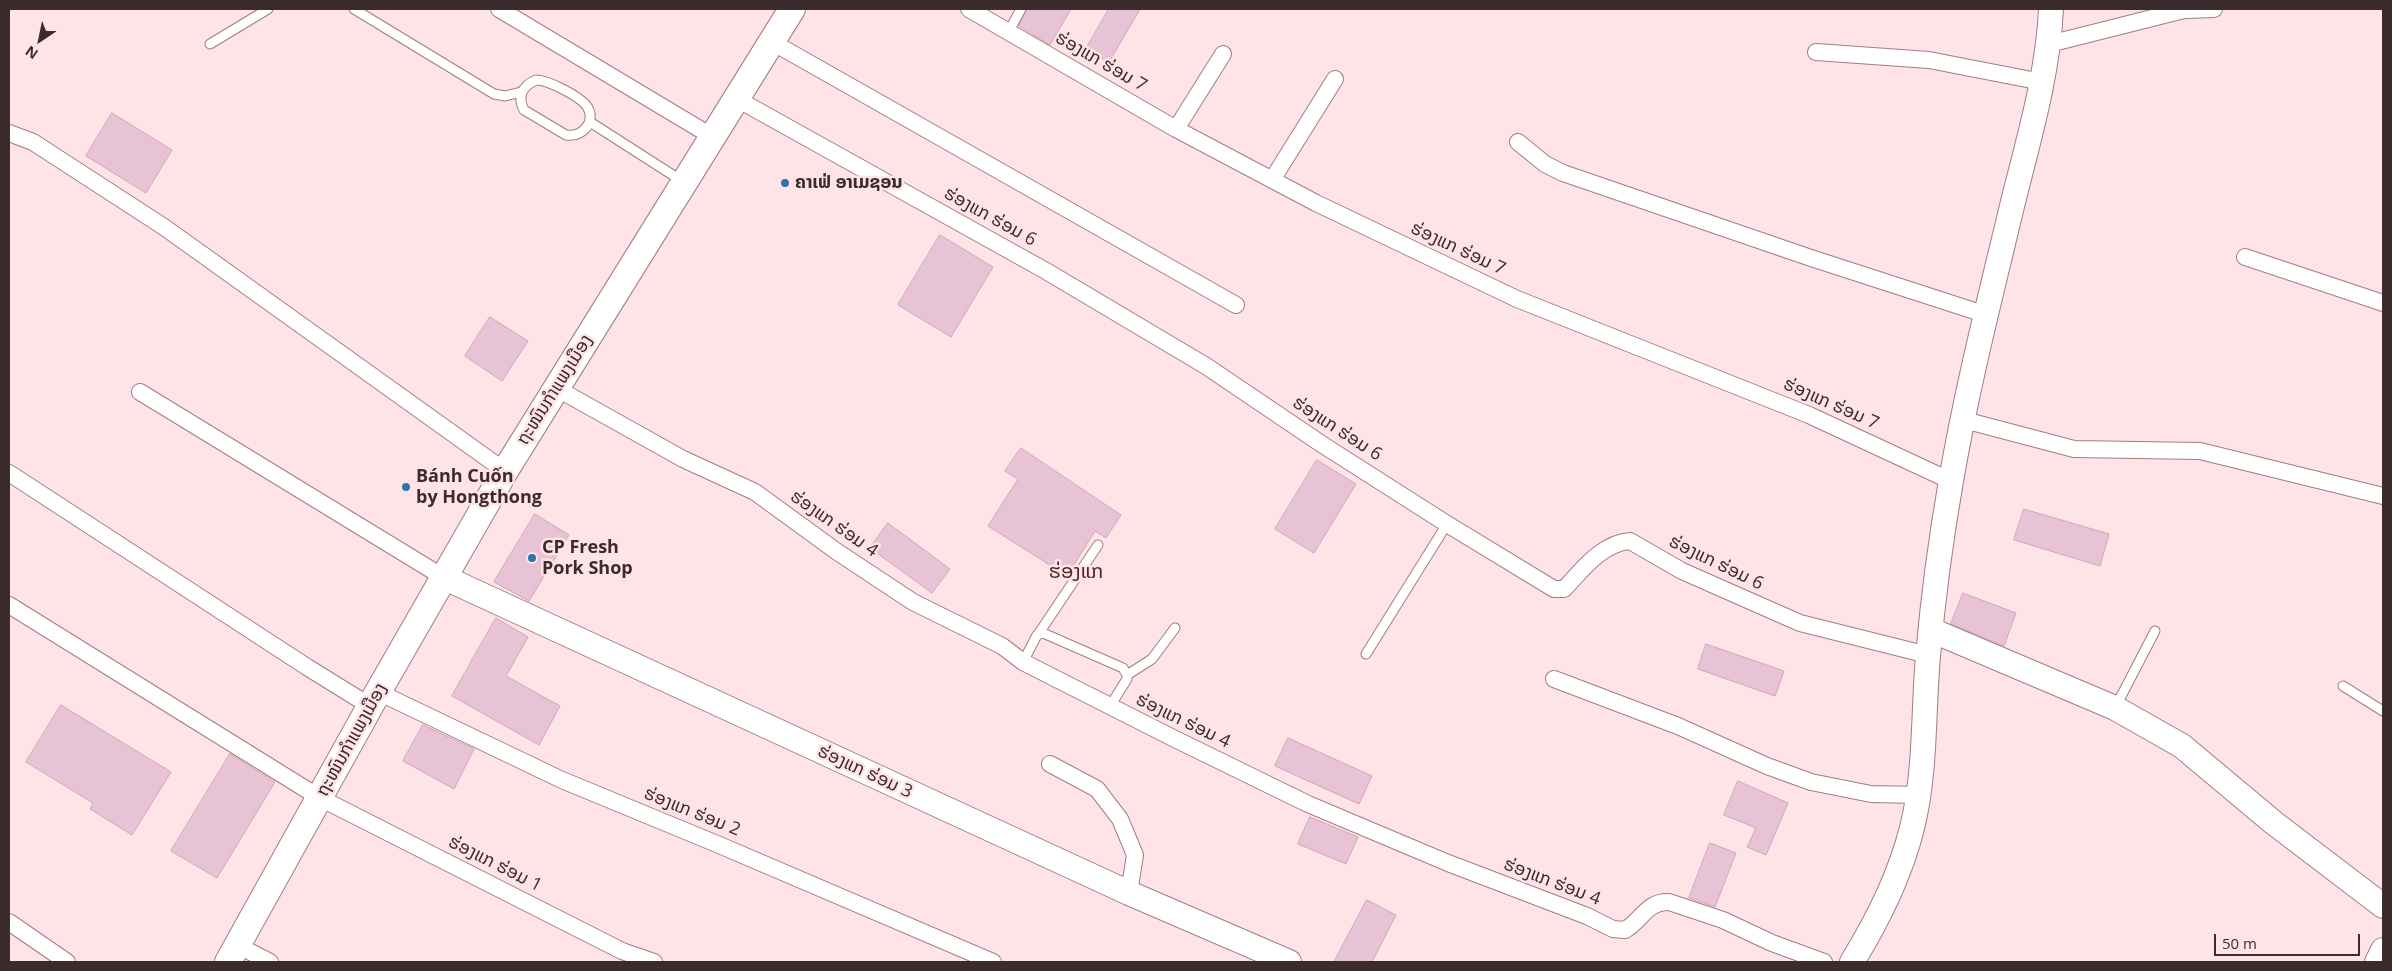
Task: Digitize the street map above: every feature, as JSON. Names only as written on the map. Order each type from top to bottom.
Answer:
[{"type":"main road","name":"ຖະໜົນກຳແພງເມືອງ","points":[[234,954],[374,699],[505,471],[792,9]]},
{"type":"street","points":[[499,9],[713,136]]},
{"type":"street","name":"ຮ່ອງແກ ຮ່ອມ 7","points":[[969,9],[1176,129],[1272,180],[1517,299],[1809,415],[1951,481]]},
{"type":"street","points":[[1852,962],[1872,929],[1887,897],[1912,829],[1919,795],[1928,656],[1951,481],[1987,315],[2042,82],[2049,44],[2051,9]]},
{"type":"street","points":[[2049,44],[2184,10],[2214,9]]},
{"type":"street","points":[[772,42],[1236,305]]},
{"type":"street","points":[[1816,52],[1929,60],[2042,82]]},
{"type":"street","points":[[1176,129],[1223,54]]},
{"type":"street","points":[[1272,180],[1335,78]]},
{"type":"street","name":"ຮ່ອງແກ ຮ່ອມ 6","points":[[737,99],[1046,271],[1206,366],[1323,445],[1446,524],[1554,589],[1564,589],[1594,558],[1610,547],[1620,542],[1630,542],[1682,571],[1800,623],[1928,656]]},
{"type":"street","points":[[9,132],[33,142],[164,226],[505,471]]},
{"type":"street","points":[[1518,142],[1545,164],[1562,173],[1811,258],[1987,315]]},
{"type":"street","points":[[2245,257],[2383,303]]},
{"type":"street","name":"ຮ່ອງແກ ຮ່ອມ 4","points":[[556,388],[683,459],[755,492],[836,551],[913,602],[1002,646],[1023,662],[1308,804],[1448,863],[1587,916],[1613,929],[1625,930],[1651,906],[1660,902],[1669,902],[1723,920],[1772,943],[1824,962]]},
{"type":"street","points":[[140,392],[443,577]]},
{"type":"street","points":[[1964,420],[2074,449],[2200,451],[2383,496]]},
{"type":"street","name":"ຮ່ອງແກ ຮ່ອມ 2","points":[[9,473],[307,667],[374,699],[562,780],[993,962]]},
{"type":"street","name":"ຮ່ອງແກ ຮ່ອມ 3","points":[[443,577],[1129,893],[1289,962]]},
{"type":"street","name":"ຮ່ອງແກ ຮ່ອມ 1","points":[[9,605],[320,798],[622,951],[654,962]]},
{"type":"street","points":[[1931,630],[2115,708],[2182,746],[2274,823],[2383,906]]},
{"type":"street","points":[[1554,678],[1678,726],[1767,766],[1811,782],[1871,794],[1919,795]]},
{"type":"street","points":[[1050,764],[1096,789],[1120,819],[1135,855],[1129,893]]},
{"type":"street","points":[[9,922],[67,962]]},
{"type":"street","points":[[2377,962],[2383,950]]},
{"type":"street","points":[[234,954],[270,962]]},
{"type":"lane","points":[[210,44],[268,9]]},
{"type":"lane","points":[[354,9],[494,94],[506,96],[521,92]]},
{"type":"lane","points":[[1009,31],[1021,9]]},
{"type":"lane","points":[[536,80],[548,83],[585,104],[590,115],[590,122],[583,132],[572,136],[566,135],[524,110],[521,104],[521,92],[525,86],[536,80]]},
{"type":"lane","points":[[590,122],[685,182]]},
{"type":"lane","points":[[1366,654],[1446,524]]},
{"type":"lane","points":[[1023,662],[1098,545]]},
{"type":"lane","points":[[1110,706],[1127,675],[1152,659],[1175,628]]},
{"type":"lane","points":[[2115,708],[2155,631]]},
{"type":"lane","points":[[1040,633],[1123,668],[1127,675]]},
{"type":"lane","points":[[2343,686],[2383,711]]},
{"type":"building","points":[[1027,9],[1071,9],[1050,45],[1019,26]]},
{"type":"building","points":[[1109,9],[1140,9],[1109,62],[1086,49]]},
{"type":"building","points":[[112,113],[172,150],[146,193],[86,156]]},
{"type":"building","points":[[940,235],[993,267],[951,337],[898,305]]},
{"type":"building","points":[[490,317],[528,341],[502,381],[465,356]]},
{"type":"building","points":[[1021,448],[1121,515],[1106,538],[1095,531],[1067,576],[988,526],[1018,479],[1005,471]]},
{"type":"building","points":[[1317,460],[1356,484],[1314,553],[1275,529]]},
{"type":"building","points":[[2024,509],[2109,534],[2100,566],[2014,540]]},
{"type":"building","name":"CP Fresh Pork Shop","points":[[535,514],[569,535],[529,601],[494,582]]},
{"type":"building","points":[[888,523],[950,569],[932,593],[870,548]]},
{"type":"building","points":[[1963,593],[2016,613],[2004,646],[1951,624]]},
{"type":"building","points":[[496,618],[528,637],[506,676],[560,706],[539,745],[452,696]]},
{"type":"building","points":[[1706,644],[1784,671],[1775,696],[1698,669]]},
{"type":"building","points":[[61,705],[171,772],[132,835],[90,809],[93,803],[26,762]]},
{"type":"building","points":[[423,725],[474,749],[454,789],[403,761]]},
{"type":"building","points":[[1288,738],[1372,776],[1359,804],[1275,766]]},
{"type":"building","points":[[230,754],[275,782],[217,878],[171,851]]},
{"type":"building","points":[[1738,781],[1788,803],[1766,855],[1747,847],[1756,828],[1724,815]]},
{"type":"building","points":[[1310,817],[1358,837],[1346,864],[1298,844]]},
{"type":"building","points":[[1710,843],[1736,853],[1715,907],[1689,898]]},
{"type":"building","points":[[1367,900],[1396,915],[1372,962],[1334,962]]},
{"type":"place","name":"ຄາເຟ່ ອາເມຊອນ","points":[[785,183]]},
{"type":"place","name":"Bánh Cuốn by Hongthong","points":[[406,487]]},
{"type":"place","name":"CP Fresh Pork Shop","points":[[532,558]]},
{"type":"district","name":"ຮ່ອງແກ","points":[[1076,572]]}]
